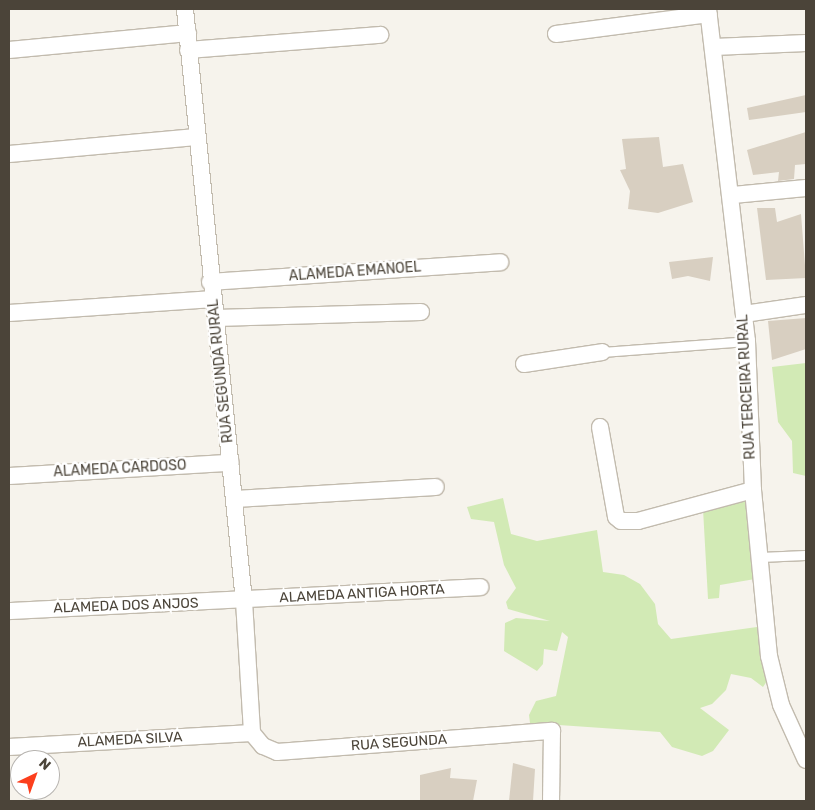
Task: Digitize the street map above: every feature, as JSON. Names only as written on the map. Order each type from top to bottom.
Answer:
[{"type":"street","name":"RUA SEGUNDA RURAL","points":[[185,9],[210,282],[214,299],[244,601],[252,733]]},
{"type":"street","points":[[556,34],[708,12]]},
{"type":"street","name":"RUA TERCEIRA RURAL","points":[[708,12],[732,195],[747,341],[753,490],[769,656],[781,705],[804,753]]},
{"type":"street","points":[[9,50],[188,41],[380,35]]},
{"type":"street","points":[[714,48],[806,43]]},
{"type":"street","points":[[9,154],[196,137]]},
{"type":"street","points":[[732,195],[806,188]]},
{"type":"street","name":"ALAMEDA EMANOEL","points":[[210,282],[500,262]]},
{"type":"street","points":[[9,313],[214,299]]},
{"type":"street","points":[[744,314],[806,305]]},
{"type":"street","points":[[216,318],[421,312]]},
{"type":"street","points":[[524,364],[602,352]]},
{"type":"street","points":[[600,428],[616,517],[621,521],[638,521],[753,490]]},
{"type":"street","name":"ALAMEDA CARDOSO","points":[[9,476],[231,463]]},
{"type":"street","points":[[234,499],[436,487]]},
{"type":"street","name":"ALAMEDA ANTIGA HORTA","points":[[244,601],[480,587]]},
{"type":"street","name":"ALAMEDA DOS ANJOS","points":[[9,611],[244,601]]},
{"type":"street","name":"RUA SEGUNDA","points":[[252,733],[263,746],[277,752],[552,731],[551,801]]},
{"type":"street","name":"ALAMEDA SILVA","points":[[9,747],[252,733]]},
{"type":"lane","points":[[602,352],[747,341]]},
{"type":"lane","points":[[760,557],[806,555]]},
{"type":"green space","points":[[806,363],[806,476],[793,473],[792,441],[778,422],[772,367]]},
{"type":"green space","points":[[749,496],[755,579],[720,585],[719,598],[708,599],[703,509]]},
{"type":"green space","points":[[503,498],[511,534],[537,541],[597,530],[603,572],[624,575],[640,584],[655,604],[658,624],[671,639],[757,627],[767,681],[763,687],[751,678],[731,674],[726,690],[712,704],[700,708],[729,730],[713,751],[702,756],[672,747],[660,732],[530,723],[529,715],[536,701],[556,696],[568,637],[562,632],[557,651],[544,649],[543,664],[537,671],[504,651],[505,623],[516,618],[550,621],[508,609],[506,602],[516,588],[504,565],[494,522],[471,519],[467,507]]},
{"type":"building","points":[[806,95],[806,112],[749,120],[747,108]]},
{"type":"building","points":[[806,132],[806,164],[795,165],[794,179],[778,181],[779,172],[753,175],[747,150]]},
{"type":"building","points":[[659,137],[663,167],[683,164],[693,202],[658,213],[628,209],[630,191],[620,170],[626,169],[622,139]]},
{"type":"building","points":[[757,208],[775,208],[777,222],[801,214],[806,278],[766,280]]},
{"type":"building","points":[[713,257],[710,281],[688,276],[672,279],[669,262]]},
{"type":"building","points":[[806,318],[806,349],[772,360],[768,321]]},
{"type":"building","points":[[513,763],[535,769],[533,801],[509,801]]},
{"type":"building","points":[[451,768],[450,778],[477,780],[473,801],[420,801],[420,775]]}]
